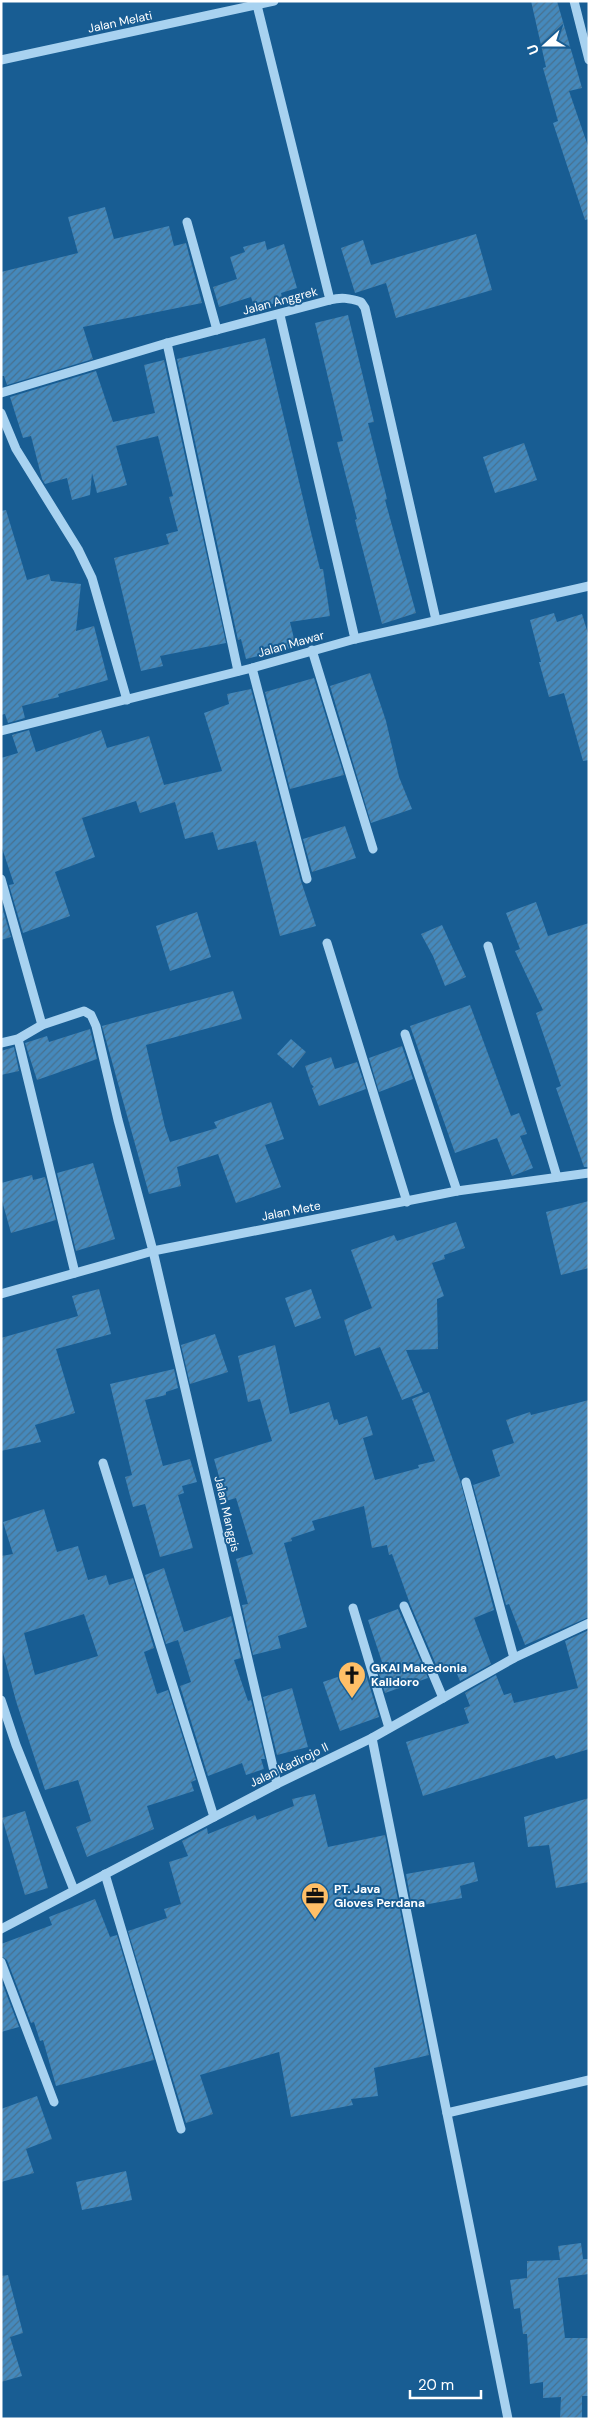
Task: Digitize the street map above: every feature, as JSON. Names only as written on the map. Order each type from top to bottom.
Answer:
[{"type":"street","name":"Jalan Melati","points":[[1,60],[274,1]]},
{"type":"street","points":[[574,1],[589,60]]},
{"type":"street","name":"Jalan Anggrek","points":[[1,393],[167,343],[280,315],[330,300],[257,5]]},
{"type":"street","points":[[187,222],[217,330]]},
{"type":"street","points":[[330,300],[351,298],[361,302],[365,308],[436,620]]},
{"type":"street","points":[[280,315],[313,464],[355,638]]},
{"type":"street","points":[[167,343],[238,671]]},
{"type":"street","points":[[1,413],[16,449],[78,548],[92,578],[126,700]]},
{"type":"street","name":"Jalan Mawar","points":[[1,731],[252,668],[355,638],[589,586]]},
{"type":"street","points":[[312,650],[374,849]]},
{"type":"street","points":[[252,668],[307,879]]},
{"type":"street","points":[[1,879],[42,1025]]},
{"type":"street","points":[[327,943],[407,1202]]},
{"type":"street","points":[[488,946],[557,1177]]},
{"type":"street","name":"Jalan Manggis","points":[[1,1043],[18,1039],[42,1025],[84,1011],[92,1015],[153,1250],[277,1784]]},
{"type":"street","points":[[405,1034],[457,1191]]},
{"type":"street","points":[[18,1039],[75,1273]]},
{"type":"street","name":"Jalan Mete","points":[[1,1294],[153,1250],[457,1191],[589,1173]]},
{"type":"street","points":[[103,1463],[214,1818]]},
{"type":"street","points":[[466,1482],[514,1658]]},
{"type":"street","points":[[404,1606],[443,1698]]},
{"type":"street","points":[[353,1608],[389,1728]]},
{"type":"street","name":"Jalan Kadirojo II","points":[[1,1929],[277,1784],[372,1738],[514,1658],[589,1623]]},
{"type":"street","points":[[1,1700],[16,1745],[74,1890]]},
{"type":"street","points":[[372,1738],[508,2419]]},
{"type":"street","points":[[106,1874],[181,2129]]},
{"type":"street","points":[[1,1962],[54,2102]]},
{"type":"street","points":[[447,2113],[589,2080]]},
{"type":"building","points":[[531,1],[557,1],[582,88],[569,91],[589,149],[589,219],[585,220],[553,123],[558,121],[543,68],[546,67]]},
{"type":"building","points":[[105,207],[114,239],[169,226],[174,246],[186,243],[202,303],[83,327],[93,359],[7,385],[4,376],[1,376],[1,272],[78,253],[68,217]]},
{"type":"building","points":[[476,234],[492,290],[396,318],[386,283],[355,293],[341,248],[363,240],[371,265]]},
{"type":"building","points":[[265,241],[267,250],[284,244],[297,288],[281,293],[283,301],[255,309],[251,297],[219,307],[213,287],[237,279],[230,257],[245,252],[243,247]]},
{"type":"building","points":[[348,315],[374,422],[368,423],[387,499],[385,500],[416,613],[382,624],[337,442],[343,441],[315,323]]},
{"type":"building","points":[[265,338],[320,569],[323,569],[330,616],[290,622],[296,647],[246,659],[241,639],[238,640],[177,359]]},
{"type":"building","points":[[164,360],[226,643],[160,656],[163,666],[141,671],[114,558],[169,544],[166,534],[178,531],[169,497],[173,496],[158,436],[116,446],[127,485],[97,493],[92,473],[90,495],[72,500],[67,478],[45,484],[31,436],[23,438],[10,397],[96,371],[113,422],[155,413],[144,365]]},
{"type":"building","points":[[524,443],[537,480],[495,493],[483,457]]},
{"type":"building","points":[[6,510],[27,580],[49,574],[51,581],[81,584],[76,631],[94,626],[108,680],[58,694],[59,697],[22,706],[25,718],[8,723],[5,714],[1,715],[1,511]]},
{"type":"building","points":[[554,613],[557,622],[582,614],[589,637],[589,760],[583,761],[564,693],[549,697],[539,662],[541,662],[530,620]]},
{"type":"building","points":[[370,673],[386,721],[399,777],[412,809],[371,823],[330,686]]},
{"type":"building","points":[[314,678],[344,775],[290,789],[265,692]]},
{"type":"building","points":[[251,689],[301,881],[316,926],[280,936],[256,841],[218,850],[213,832],[185,839],[175,802],[140,813],[136,801],[82,818],[95,857],[55,872],[70,916],[23,933],[9,885],[14,884],[1,845],[1,758],[18,753],[12,735],[29,730],[36,752],[101,730],[107,748],[149,736],[164,785],[222,771],[204,713],[229,704],[227,694]]},
{"type":"building","points":[[345,826],[356,858],[312,872],[303,839]]},
{"type":"building","points":[[536,902],[548,936],[589,923],[589,1167],[584,1167],[556,1088],[561,1086],[536,1013],[543,1010],[515,951],[520,949],[506,913]]},
{"type":"building","points":[[1,903],[11,937],[1,940]]},
{"type":"building","points":[[197,912],[211,957],[170,971],[156,926]]},
{"type":"building","points":[[442,925],[466,977],[445,986],[433,956],[421,934]]},
{"type":"building","points":[[233,991],[242,1019],[146,1045],[165,1127],[170,1142],[217,1128],[214,1122],[271,1102],[284,1139],[265,1145],[281,1187],[236,1203],[218,1154],[177,1167],[181,1186],[149,1194],[102,1026]]},
{"type":"building","points":[[470,1005],[511,1116],[519,1113],[527,1134],[520,1136],[533,1168],[512,1176],[497,1138],[455,1153],[410,1026]]},
{"type":"building","points":[[90,1029],[97,1059],[37,1080],[25,1043],[47,1036],[49,1042]]},
{"type":"building","points":[[291,1039],[306,1052],[293,1068],[277,1054]]},
{"type":"building","points":[[402,1046],[413,1079],[379,1092],[369,1058]]},
{"type":"building","points":[[14,1047],[19,1071],[1,1075],[1,1051]]},
{"type":"building","points":[[331,1057],[335,1069],[357,1062],[366,1089],[319,1106],[312,1088],[314,1087],[311,1084],[305,1066]]},
{"type":"building","points":[[93,1163],[115,1239],[76,1251],[57,1173]]},
{"type":"building","points":[[32,1175],[33,1180],[45,1177],[56,1220],[11,1233],[1,1197],[1,1183]]},
{"type":"building","points":[[589,1201],[589,1268],[561,1275],[546,1212]]},
{"type":"building","points":[[456,1222],[465,1248],[444,1255],[445,1259],[432,1263],[444,1296],[437,1299],[438,1349],[406,1350],[423,1392],[402,1400],[380,1347],[355,1356],[344,1320],[372,1308],[351,1250],[394,1235],[397,1241]]},
{"type":"building","points":[[99,1289],[111,1334],[56,1349],[75,1413],[35,1425],[41,1442],[1,1451],[1,1338],[78,1316],[72,1296]]},
{"type":"building","points":[[311,1289],[321,1318],[295,1327],[285,1298]]},
{"type":"building","points":[[215,1334],[228,1372],[190,1384],[181,1345]]},
{"type":"building","points":[[275,1345],[290,1414],[329,1402],[334,1420],[337,1419],[339,1425],[367,1416],[373,1435],[363,1438],[375,1480],[419,1468],[418,1465],[435,1461],[412,1399],[429,1392],[460,1480],[494,1610],[474,1618],[491,1664],[460,1681],[455,1669],[440,1674],[410,1604],[392,1554],[389,1555],[387,1545],[372,1548],[364,1506],[312,1521],[315,1530],[291,1538],[292,1541],[284,1543],[307,1627],[278,1636],[281,1648],[253,1655],[242,1605],[248,1604],[236,1559],[253,1554],[236,1498],[226,1501],[214,1459],[272,1441],[260,1399],[248,1402],[238,1356]]},
{"type":"building","points":[[174,1369],[178,1388],[166,1392],[166,1395],[145,1400],[163,1466],[190,1459],[197,1482],[182,1486],[184,1493],[178,1495],[193,1548],[160,1557],[145,1504],[133,1507],[125,1477],[132,1475],[110,1384]]},
{"type":"building","points":[[589,1400],[589,1617],[525,1645],[509,1604],[506,1605],[473,1485],[500,1476],[492,1450],[514,1443],[506,1420],[530,1412],[531,1415]]},
{"type":"building","points":[[44,1509],[57,1552],[78,1546],[88,1580],[106,1575],[109,1585],[133,1578],[154,1648],[144,1652],[157,1694],[168,1690],[196,1780],[191,1782],[194,1791],[147,1806],[154,1829],[87,1857],[76,1827],[91,1821],[78,1780],[45,1790],[16,1701],[1,1645],[1,1556],[13,1554],[3,1522]],"holes":[[[84,1614],[98,1656],[35,1675],[24,1633]]]},
{"type":"building","points":[[164,1568],[184,1632],[231,1616],[241,1658],[234,1660],[248,1701],[251,1700],[265,1759],[261,1759],[264,1769],[246,1775],[242,1763],[208,1776],[180,1686],[191,1682],[178,1640],[166,1644],[145,1575]]},
{"type":"building","points":[[398,1609],[428,1678],[385,1693],[376,1664],[382,1662],[368,1620]]},
{"type":"building","points":[[589,1630],[589,1749],[556,1759],[554,1755],[423,1796],[406,1742],[469,1723],[464,1708],[470,1706],[465,1693],[496,1675],[504,1695],[511,1693],[514,1703],[578,1688],[565,1641]]},
{"type":"building","name":"GKAI Makedonia Kalidoro","points":[[364,1668],[379,1717],[340,1731],[323,1682]]},
{"type":"building","points":[[292,1688],[308,1747],[277,1755],[263,1697]]},
{"type":"building","points":[[315,1794],[328,1847],[385,1835],[429,2055],[374,2068],[378,2096],[351,2099],[353,2105],[291,2117],[279,2052],[200,2075],[213,2114],[186,2123],[128,1931],[167,1918],[164,1909],[181,1904],[169,1862],[188,1856],[182,1841],[207,1828],[208,1834],[255,1815],[257,1820],[294,1806],[292,1799]]},
{"type":"building","points":[[589,1798],[589,1882],[556,1888],[549,1845],[528,1847],[524,1817]]},
{"type":"building","points":[[25,1811],[48,1888],[25,1895],[2,1818]]},
{"type":"building","points":[[474,1862],[478,1881],[460,1886],[462,1898],[412,1907],[406,1874]]},
{"type":"building","points":[[95,1899],[110,1937],[117,1935],[154,2060],[56,2086],[43,2040],[40,2041],[34,2022],[31,2023],[7,1960],[1,1956],[1,1944],[52,1925],[49,1917]]},
{"type":"building","points":[[1,1980],[19,2027],[1,2032]]},
{"type":"building","points":[[37,2096],[52,2139],[26,2149],[34,2173],[1,2182],[1,2109]]},
{"type":"building","points":[[126,2171],[132,2200],[82,2210],[76,2182]]},
{"type":"building","points":[[581,2243],[583,2259],[589,2259],[589,2274],[558,2278],[565,2338],[589,2338],[589,2396],[582,2396],[582,2419],[560,2419],[561,2397],[543,2398],[543,2382],[530,2384],[527,2334],[523,2334],[520,2308],[514,2309],[510,2280],[527,2278],[527,2261],[560,2260],[558,2246]]},
{"type":"building","points":[[8,2275],[23,2333],[10,2337],[22,2376],[1,2382],[1,2276]]},
{"type":"place","name":"GKAI Makedonia Kalidoro","points":[[352,1699]]},
{"type":"place","name":"PT. Java Gloves Perdana","points":[[315,1920]]}]
